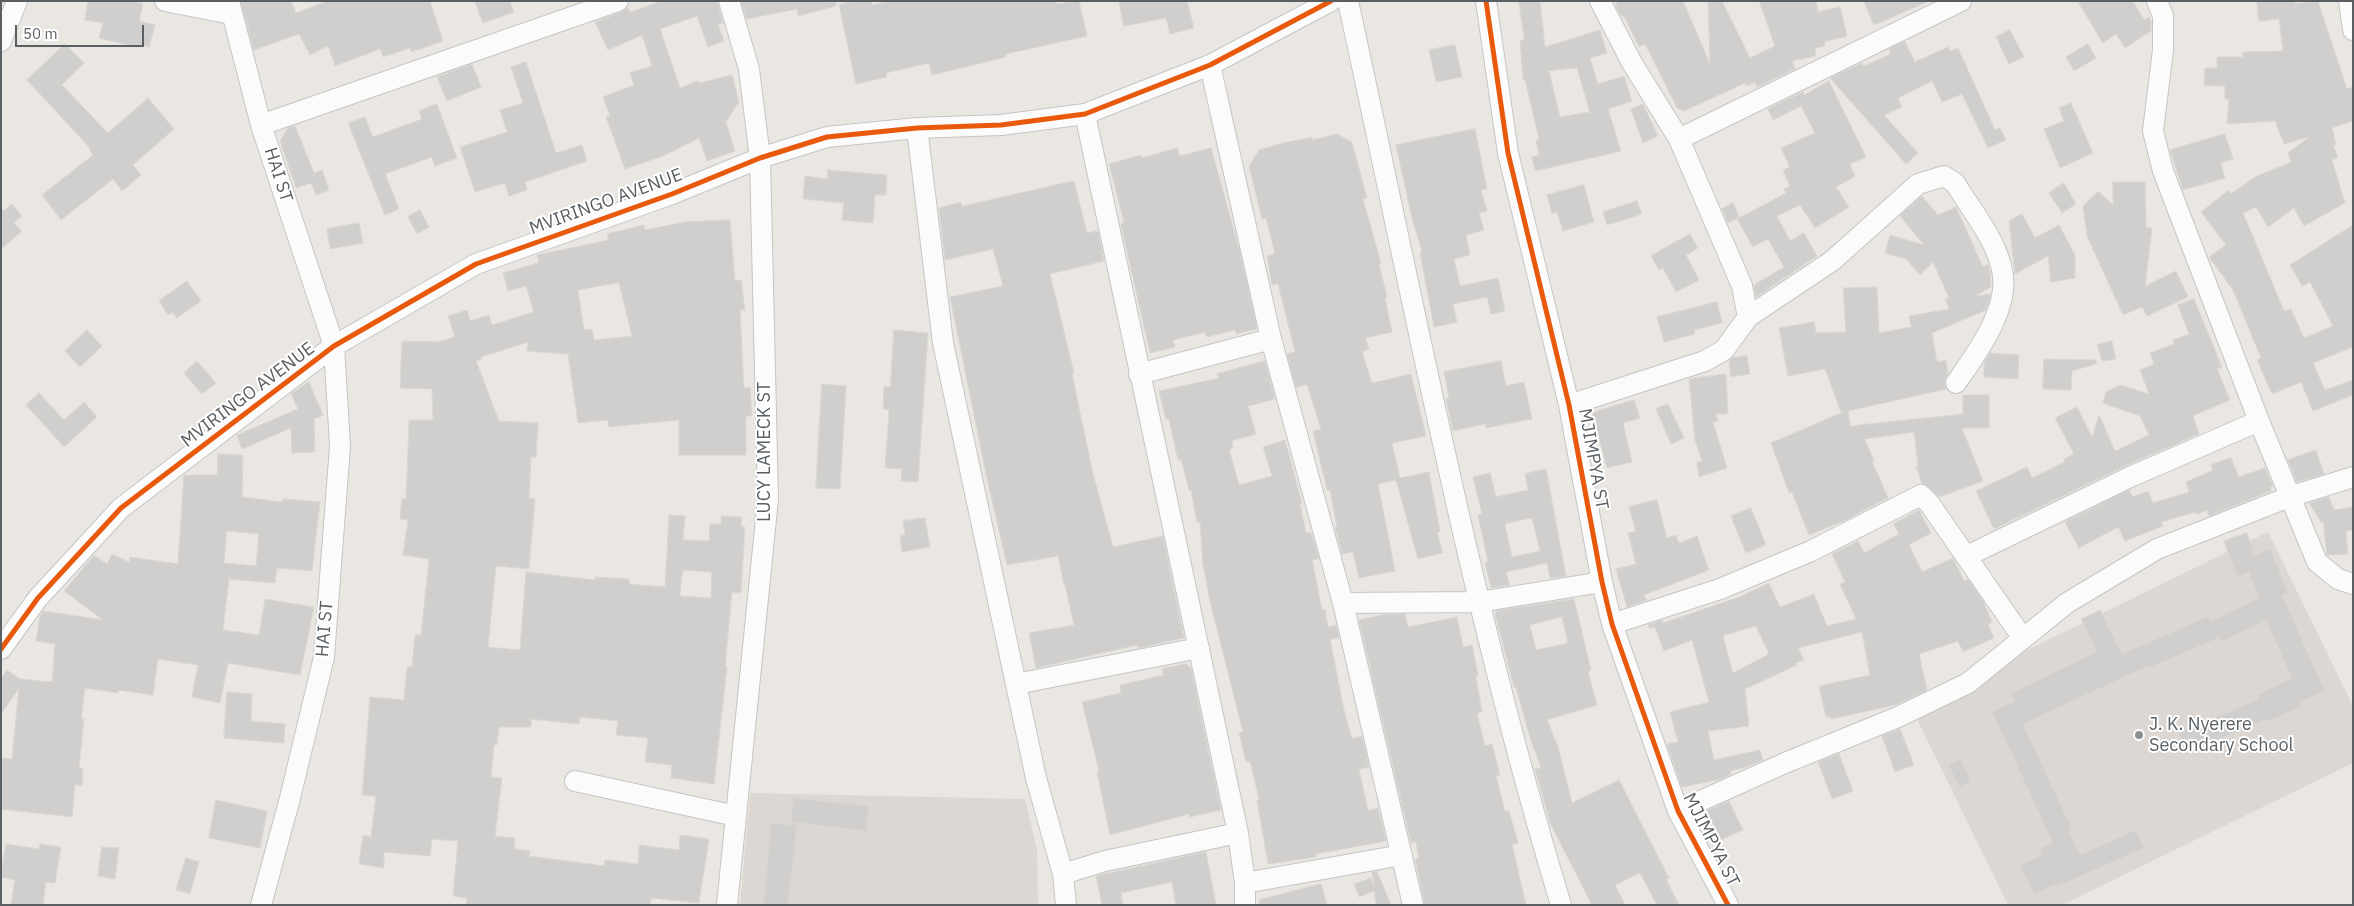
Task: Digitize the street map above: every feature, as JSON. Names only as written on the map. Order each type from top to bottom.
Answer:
[{"type":"street","points":[[1,41],[17,1]]},
{"type":"street","points":[[165,1],[230,8]]},
{"type":"street","points":[[261,125],[618,1]]},
{"type":"street","name":"LUCY LAMECK ST","points":[[727,905],[768,498],[760,158],[749,68],[729,1]]},
{"type":"street","name":"MVIRINGO AVENUE","points":[[1,649],[38,598],[120,508],[285,385],[334,346],[476,264],[672,194],[760,158],[827,137],[917,128],[1001,125],[1084,114],[1210,66],[1331,1]]},
{"type":"street","points":[[1348,1],[1479,602],[1527,793],[1561,905]]},
{"type":"street","name":"MJIMPYA ST","points":[[1486,1],[1508,153],[1570,405],[1602,582],[1612,624],[1678,811],[1728,905]]},
{"type":"street","points":[[1600,1],[1632,63],[1679,139],[1742,286],[1748,317]]},
{"type":"street","points":[[1679,139],[1961,1]]},
{"type":"street","points":[[2156,1],[2163,16],[2163,50],[2153,132],[2163,170],[2259,421],[2317,562],[2338,579],[2353,584]]},
{"type":"street","points":[[2349,1],[2353,30]]},
{"type":"street","name":"HAI ST","points":[[230,8],[261,125],[334,346],[340,446],[324,657],[290,798],[261,905]]},
{"type":"street","points":[[1210,66],[1271,339],[1342,603],[1413,905]]},
{"type":"street","points":[[1084,114],[1238,833],[1245,883],[1245,905]]},
{"type":"street","points":[[917,128],[943,343],[1036,778],[1063,874],[1066,905]]},
{"type":"street","points":[[1570,405],[1705,361],[1724,350],[1748,317],[1832,262],[1918,184],[1944,176],[1955,183],[1997,254],[2003,272],[2003,298],[1982,346],[1956,384]]},
{"type":"street","points":[[1140,374],[1271,339]]},
{"type":"street","points":[[1967,556],[2130,477],[2259,421]]},
{"type":"street","points":[[1678,811],[1785,763],[1898,718],[1968,683],[2022,637],[2067,603],[2157,548],[2289,497],[2353,477]]},
{"type":"street","points":[[1612,624],[1720,589],[1811,551],[1921,496],[1929,503],[1967,556],[2022,637]]},
{"type":"street","points":[[1342,603],[1479,602],[1602,582]]},
{"type":"street","points":[[1016,684],[1199,648]]},
{"type":"street","points":[[575,781],[736,816]]},
{"type":"street","points":[[1063,874],[1105,861],[1238,833]]},
{"type":"street","points":[[1245,883],[1402,855]]},
{"type":"shaded area","name":"J. K. Nyerere Secondary School","points":[[2268,532],[2353,706],[2353,763],[2062,905],[2008,905],[1911,707]]},
{"type":"shaded area","points":[[750,793],[1025,799],[1037,850],[1038,905],[740,905]]},
{"type":"building","points":[[88,1],[131,1],[143,4],[139,21],[155,25],[149,47],[136,44],[136,47],[99,38],[103,23],[85,20]]},
{"type":"building","points":[[241,1],[291,1],[296,13],[328,1],[430,1],[443,41],[411,52],[410,48],[383,57],[380,49],[335,66],[328,46],[310,55],[299,34],[254,50]]},
{"type":"building","points":[[475,1],[510,1],[514,12],[483,23]]},
{"type":"building","points":[[662,1],[717,1],[723,23],[718,24],[724,41],[708,47],[697,16],[660,29],[680,88],[698,81],[700,83],[732,75],[739,102],[726,122],[735,151],[707,161],[699,138],[663,156],[625,169],[606,117],[610,116],[603,97],[634,85],[630,73],[652,66],[642,35],[608,50],[595,22],[628,8],[630,12]]},
{"type":"building","points":[[741,1],[836,1],[836,6],[798,16],[797,9],[747,19]]},
{"type":"building","points":[[854,1],[871,1],[872,5],[891,1],[1056,1],[1057,4],[1079,1],[1087,36],[1006,54],[1006,57],[932,75],[929,63],[886,73],[887,77],[856,84],[839,5]]},
{"type":"building","points":[[1119,1],[1187,1],[1194,28],[1170,34],[1166,18],[1124,26]]},
{"type":"building","points":[[1519,1],[1540,1],[1545,47],[1600,30],[1607,53],[1590,58],[1598,84],[1624,76],[1632,101],[1608,109],[1621,151],[1535,171],[1532,157],[1539,155],[1536,140],[1539,139],[1525,80],[1523,80],[1520,41],[1524,40]],"holes":[[[1577,68],[1590,112],[1560,117],[1549,71]]]},
{"type":"building","points":[[1616,1],[1683,1],[1710,64],[1708,1],[1722,1],[1750,58],[1775,46],[1759,1],[1816,1],[1818,12],[1840,7],[1847,36],[1824,42],[1825,46],[1815,48],[1816,56],[1792,61],[1795,69],[1757,87],[1755,82],[1746,86],[1745,83],[1684,111],[1677,108],[1645,44],[1639,47],[1624,16],[1621,16],[1617,8]]},
{"type":"building","points":[[1864,1],[1929,1],[1874,25]]},
{"type":"building","points":[[2078,1],[2133,1],[2144,20],[2149,17],[2151,31],[2125,48],[2116,34],[2103,43]]},
{"type":"building","points":[[2257,1],[2295,1],[2295,4],[2318,1],[2347,89],[2353,87],[2353,121],[2332,128],[2336,145],[2333,145],[2338,158],[2332,160],[2345,203],[2304,226],[2294,208],[2268,227],[2256,207],[2243,213],[2284,311],[2291,309],[2304,338],[2333,326],[2310,282],[2302,286],[2290,265],[2353,225],[2353,347],[2313,363],[2325,390],[2353,380],[2353,395],[2313,411],[2301,382],[2272,394],[2257,360],[2261,358],[2233,290],[2209,257],[2226,245],[2201,212],[2229,190],[2231,194],[2255,177],[2291,162],[2288,153],[2309,137],[2284,144],[2275,121],[2227,124],[2229,99],[2225,99],[2225,86],[2204,85],[2205,68],[2217,68],[2217,57],[2243,57],[2243,52],[2283,51],[2279,19],[2259,21]]},
{"type":"building","points":[[2010,30],[2024,57],[2009,64],[1996,37]]},
{"type":"building","points":[[1905,42],[1915,62],[1948,47],[1950,51],[1958,48],[1995,130],[2000,128],[2006,140],[1988,148],[1962,94],[1942,102],[1932,81],[1898,98],[1902,107],[1884,115],[1918,153],[1906,164],[1830,78],[1862,63],[1864,66],[1891,54],[1889,49]]},
{"type":"building","points":[[65,44],[84,63],[62,85],[108,133],[148,98],[174,129],[133,165],[141,175],[122,191],[113,179],[61,220],[42,195],[93,155],[90,148],[27,80]]},
{"type":"building","points":[[2088,44],[2096,58],[2074,71],[2066,57]]},
{"type":"building","points":[[1455,45],[1462,77],[1436,82],[1429,50]]},
{"type":"building","points":[[526,62],[556,153],[582,145],[587,161],[525,182],[527,190],[509,196],[505,183],[475,192],[460,147],[507,132],[500,110],[523,103],[511,67]]},
{"type":"building","points":[[472,64],[481,87],[447,101],[437,77]]},
{"type":"building","points":[[1829,81],[1866,157],[1850,164],[1855,176],[1836,187],[1849,207],[1815,228],[1800,205],[1777,216],[1790,241],[1804,233],[1817,256],[1756,297],[1754,285],[1784,267],[1768,239],[1753,247],[1737,219],[1786,193],[1784,189],[1790,186],[1783,170],[1790,167],[1781,148],[1815,133],[1801,106],[1773,120],[1768,109],[1803,92],[1804,95]]},
{"type":"building","points":[[2071,103],[2093,153],[2060,168],[2044,129],[2064,121],[2059,108]]},
{"type":"building","points":[[437,104],[457,158],[435,166],[432,157],[385,174],[399,209],[385,215],[348,123],[365,117],[373,137],[422,119],[419,111]]},
{"type":"building","points":[[1643,104],[1658,136],[1643,143],[1631,109]]},
{"type":"building","points":[[295,126],[314,173],[322,170],[329,190],[316,195],[311,183],[296,188],[280,141],[288,128]]},
{"type":"building","points":[[1475,129],[1487,189],[1481,190],[1487,211],[1479,213],[1484,230],[1466,235],[1470,255],[1454,259],[1460,286],[1498,278],[1505,311],[1491,314],[1487,297],[1453,304],[1457,322],[1434,327],[1420,253],[1422,252],[1411,214],[1396,145]]},
{"type":"building","points":[[1337,134],[1352,142],[1367,198],[1363,199],[1381,263],[1379,264],[1387,297],[1385,298],[1392,332],[1365,338],[1369,349],[1362,352],[1372,383],[1411,374],[1426,436],[1392,443],[1400,478],[1429,472],[1440,531],[1437,532],[1443,553],[1418,559],[1396,480],[1378,484],[1395,571],[1359,578],[1353,552],[1342,554],[1335,527],[1337,527],[1330,490],[1327,490],[1313,431],[1321,429],[1307,385],[1296,387],[1287,354],[1295,352],[1278,284],[1272,285],[1267,256],[1275,254],[1266,218],[1262,219],[1249,166],[1259,150],[1312,137],[1312,140]]},
{"type":"building","points":[[2225,134],[2233,159],[2221,163],[2225,178],[2183,190],[2170,150]]},
{"type":"building","points":[[1177,148],[1180,156],[1211,148],[1240,252],[1257,329],[1236,334],[1235,330],[1207,337],[1205,332],[1173,340],[1175,347],[1150,353],[1121,225],[1124,222],[1109,164],[1141,155],[1142,158]]},
{"type":"building","points":[[828,170],[887,175],[886,195],[875,195],[873,223],[842,220],[844,203],[803,199],[805,176],[827,179]]},
{"type":"building","points":[[1074,181],[1087,233],[1098,231],[1104,261],[1050,274],[1074,373],[1072,373],[1093,474],[1113,547],[1163,536],[1184,638],[1138,648],[1137,645],[1036,668],[1029,633],[1074,625],[1065,585],[1058,556],[1007,565],[986,474],[950,297],[1003,286],[993,249],[945,260],[939,208],[961,202],[962,206]]},
{"type":"building","points":[[2113,182],[2145,182],[2146,227],[2152,228],[2145,286],[2176,271],[2188,297],[2147,316],[2142,307],[2123,315],[2087,236],[2083,206],[2098,191],[2113,205]]},
{"type":"building","points":[[2064,183],[2076,204],[2062,213],[2049,193]]},
{"type":"building","points":[[1584,185],[1594,222],[1563,231],[1557,212],[1552,214],[1547,195]]},
{"type":"building","points":[[1922,196],[1938,215],[1956,207],[1983,267],[1988,264],[1991,287],[1975,296],[1990,294],[1986,310],[1932,333],[1937,362],[1946,360],[1948,373],[1944,382],[1946,389],[1848,411],[1850,426],[1963,414],[1963,395],[1989,395],[1989,428],[1962,428],[1983,481],[1940,497],[1922,483],[1916,467],[1918,467],[1914,432],[1865,439],[1888,498],[1844,521],[1809,535],[1792,492],[1789,493],[1771,443],[1843,412],[1841,412],[1825,369],[1788,376],[1779,328],[1814,322],[1816,333],[1846,332],[1843,288],[1877,287],[1879,333],[1911,327],[1909,316],[1949,309],[1945,299],[1949,298],[1933,262],[1920,275],[1906,259],[1885,253],[1890,235],[1924,245],[1900,216]]},
{"type":"building","points":[[1637,201],[1642,214],[1607,225],[1603,212]]},
{"type":"building","points":[[1733,203],[1739,217],[1728,223],[1722,209]]},
{"type":"building","points":[[12,204],[22,216],[14,223],[22,231],[1,249],[1,208],[4,211]]},
{"type":"building","points":[[420,210],[429,227],[417,234],[408,217]]},
{"type":"building","points":[[2022,214],[2035,238],[2059,225],[2075,255],[2075,278],[2051,282],[2048,256],[2015,274],[2009,221]]},
{"type":"building","points":[[730,220],[735,280],[741,280],[745,310],[740,310],[744,388],[750,387],[752,416],[746,416],[746,455],[679,455],[679,420],[609,427],[608,420],[578,423],[568,354],[527,351],[528,342],[481,357],[482,359],[476,361],[499,421],[538,423],[536,457],[531,457],[529,498],[535,499],[529,569],[496,566],[488,647],[520,650],[526,572],[595,580],[595,577],[629,579],[629,584],[665,587],[669,515],[685,516],[683,540],[709,541],[710,524],[721,524],[721,516],[742,517],[741,527],[745,527],[741,593],[732,592],[725,667],[727,667],[714,784],[671,778],[672,765],[645,762],[648,738],[616,735],[618,721],[580,717],[579,724],[531,719],[531,727],[499,727],[497,745],[494,745],[491,777],[502,778],[495,836],[515,838],[514,849],[530,851],[529,856],[604,866],[605,860],[638,864],[639,845],[679,850],[680,835],[709,839],[699,903],[651,898],[650,905],[466,905],[467,898],[453,896],[458,841],[432,839],[430,856],[384,852],[384,868],[359,864],[363,835],[371,837],[376,796],[362,795],[370,697],[404,700],[407,667],[412,667],[415,635],[421,635],[429,559],[403,555],[408,520],[400,519],[402,498],[406,499],[409,420],[433,420],[432,389],[400,388],[402,341],[439,342],[455,337],[448,316],[467,310],[470,321],[489,315],[492,325],[534,312],[526,286],[508,291],[503,273],[539,263],[537,255],[609,240],[607,234],[644,225],[645,230],[685,222]],"holes":[[[619,283],[632,336],[594,340],[592,329],[584,330],[578,290]],[[683,570],[712,572],[711,598],[680,596]]]},
{"type":"building","points":[[359,223],[363,243],[330,249],[327,229]]},
{"type":"building","points":[[1690,234],[1698,248],[1686,255],[1699,280],[1676,292],[1663,268],[1659,270],[1651,256]]},
{"type":"building","points":[[187,281],[201,301],[177,318],[172,312],[168,315],[159,301]]},
{"type":"building","points":[[2194,299],[2222,367],[2217,369],[2230,400],[2193,416],[2199,434],[2125,466],[1994,529],[1976,491],[2027,467],[2032,478],[2065,462],[2064,459],[2074,454],[2055,418],[2077,407],[2092,437],[2099,415],[2115,451],[2149,435],[2140,416],[2103,403],[2106,392],[2120,385],[2149,394],[2140,370],[2154,364],[2150,353],[2174,344],[2173,340],[2189,334],[2178,305]]},
{"type":"building","points":[[1717,302],[1722,323],[1694,330],[1695,334],[1664,342],[1657,317]]},
{"type":"building","points":[[87,330],[102,346],[80,367],[65,351]]},
{"type":"building","points":[[894,330],[928,333],[918,482],[901,481],[902,469],[885,468],[889,410],[883,409],[884,387],[890,387]]},
{"type":"building","points":[[2112,341],[2116,359],[2102,361],[2097,345]]},
{"type":"building","points":[[1990,353],[2019,355],[2018,379],[1984,377],[1984,363]]},
{"type":"building","points":[[1747,356],[1750,374],[1731,377],[1729,361],[1732,358]]},
{"type":"building","points":[[2044,359],[2096,360],[2096,364],[2072,371],[2071,390],[2043,389]]},
{"type":"building","points":[[197,361],[216,383],[202,394],[184,373]]},
{"type":"building","points":[[1265,361],[1275,399],[1248,406],[1256,434],[1232,441],[1233,448],[1229,449],[1239,485],[1272,476],[1263,447],[1285,440],[1302,503],[1300,504],[1306,533],[1311,532],[1319,559],[1312,560],[1322,610],[1325,610],[1328,627],[1336,625],[1339,638],[1330,639],[1344,710],[1352,739],[1362,736],[1369,767],[1359,769],[1368,811],[1378,808],[1386,841],[1316,854],[1316,857],[1268,864],[1257,800],[1259,799],[1250,761],[1246,762],[1239,733],[1243,732],[1210,601],[1203,564],[1200,522],[1197,522],[1191,490],[1189,490],[1181,459],[1178,460],[1169,419],[1166,420],[1159,391],[1219,378],[1217,374]]},
{"type":"building","points":[[1501,361],[1506,386],[1524,382],[1532,419],[1486,428],[1485,424],[1453,431],[1446,399],[1449,398],[1444,372]]},
{"type":"building","points":[[1726,374],[1728,414],[1716,414],[1718,421],[1713,422],[1727,468],[1699,477],[1697,462],[1702,461],[1695,440],[1689,379]]},
{"type":"building","points":[[309,382],[323,415],[314,419],[315,452],[292,453],[291,428],[242,449],[237,435],[298,409],[291,394]]},
{"type":"building","points":[[822,384],[846,386],[840,489],[816,488]]},
{"type":"building","points":[[39,393],[64,420],[84,402],[97,417],[64,447],[26,405]]},
{"type":"building","points":[[1634,400],[1640,418],[1623,423],[1632,462],[1607,468],[1592,413]]},
{"type":"building","points":[[1668,404],[1684,438],[1671,444],[1656,409]]},
{"type":"building","points":[[2316,450],[2324,474],[2297,482],[2288,460]]},
{"type":"building","points":[[218,454],[243,455],[242,497],[282,502],[283,499],[320,502],[312,571],[277,568],[275,583],[229,579],[223,630],[259,635],[265,599],[314,607],[300,675],[228,663],[220,703],[192,697],[198,665],[158,659],[153,695],[118,690],[118,693],[85,688],[81,719],[84,719],[79,768],[83,768],[82,786],[75,785],[72,817],[1,809],[1,758],[12,759],[19,688],[1,714],[1,679],[7,670],[20,679],[52,682],[55,644],[36,641],[40,616],[43,611],[103,620],[64,591],[94,555],[107,564],[112,554],[129,562],[130,557],[178,564],[184,475],[217,475]],"holes":[[[227,531],[259,534],[256,566],[224,563]]]},
{"type":"building","points":[[2231,458],[2239,477],[2265,468],[2273,486],[2270,487],[2271,491],[2209,516],[2207,510],[2161,522],[2163,526],[2125,541],[2118,527],[2079,548],[2065,522],[2129,490],[2133,497],[2148,491],[2153,503],[2189,492],[2186,482],[2213,470],[2211,465]]},
{"type":"building","points":[[1546,469],[1566,576],[1550,578],[1547,563],[1506,572],[1510,585],[1491,588],[1485,563],[1488,562],[1478,515],[1482,514],[1473,477],[1490,473],[1496,497],[1528,490],[1525,474]],"holes":[[[1532,518],[1540,551],[1512,557],[1505,524]]]},
{"type":"building","points":[[2329,497],[2334,510],[2353,507],[2353,530],[2346,531],[2348,554],[2327,555],[2323,521],[2321,522],[2309,503]]},
{"type":"building","points":[[1657,500],[1667,538],[1676,535],[1679,543],[1697,536],[1709,570],[1644,595],[1647,600],[1627,607],[1616,569],[1636,564],[1628,533],[1636,531],[1629,507]]},
{"type":"building","points":[[1751,508],[1766,545],[1746,553],[1731,516]]},
{"type":"building","points":[[1919,510],[1931,533],[1909,545],[1922,572],[1953,558],[1964,581],[1968,579],[1983,601],[1992,622],[1988,624],[1994,638],[1963,652],[1958,641],[1919,654],[1927,690],[1895,705],[1831,719],[1830,716],[1826,717],[1819,686],[1870,675],[1862,632],[1798,648],[1804,660],[1745,689],[1749,726],[1708,731],[1714,760],[1760,750],[1763,760],[1730,771],[1731,774],[1721,779],[1682,787],[1667,744],[1678,742],[1670,712],[1709,702],[1692,640],[1664,651],[1655,627],[1649,628],[1648,625],[1662,620],[1663,623],[1745,595],[1769,583],[1780,607],[1814,594],[1827,626],[1856,619],[1840,584],[1845,582],[1832,554],[1858,541],[1864,553],[1899,534],[1894,524]],"holes":[[[1756,626],[1769,654],[1733,673],[1723,636]]]},
{"type":"building","points":[[925,518],[930,547],[902,552],[900,536],[905,535],[903,521]]},
{"type":"building","points":[[2247,533],[2254,555],[2271,549],[2288,593],[2282,595],[2325,691],[2300,702],[2302,706],[2269,721],[2268,719],[2187,752],[2179,733],[2259,699],[2257,695],[2292,678],[2266,621],[2220,642],[2218,638],[2149,668],[2148,666],[2023,724],[2072,829],[2069,831],[2080,855],[2136,830],[2144,848],[2056,887],[2055,884],[2034,895],[2020,865],[2042,855],[2039,849],[2053,843],[1992,712],[2015,701],[2011,693],[2097,652],[2081,619],[2100,610],[2122,654],[2209,616],[2211,621],[2259,598],[2249,572],[2237,577],[2224,541]]},
{"type":"building","points":[[1574,599],[1591,670],[1588,671],[1597,705],[1547,720],[1558,747],[1572,803],[1619,780],[1669,878],[1666,879],[1679,905],[1657,905],[1640,873],[1615,885],[1625,905],[1592,905],[1550,823],[1535,769],[1541,768],[1530,738],[1516,687],[1514,687],[1495,614],[1496,611]],"holes":[[[1562,617],[1568,643],[1536,650],[1530,625]]]},
{"type":"building","points":[[1405,614],[1408,627],[1457,617],[1463,647],[1472,645],[1478,675],[1476,676],[1482,712],[1477,713],[1485,746],[1492,744],[1500,775],[1496,776],[1505,812],[1509,811],[1518,843],[1512,844],[1526,905],[1425,905],[1415,859],[1419,858],[1416,842],[1411,843],[1359,620],[1382,615]]},
{"type":"building","points":[[1186,664],[1191,668],[1221,810],[1190,817],[1189,814],[1110,835],[1097,772],[1099,771],[1082,702],[1121,693],[1120,685],[1164,675],[1162,669]]},
{"type":"building","points":[[227,692],[252,694],[251,721],[285,724],[284,743],[224,738]]},
{"type":"building","points":[[1900,729],[1914,765],[1895,772],[1882,736]]},
{"type":"building","points":[[1839,754],[1853,791],[1832,799],[1818,762]]},
{"type":"building","points":[[1961,759],[1971,782],[1959,787],[1948,764]]},
{"type":"building","points":[[794,798],[869,806],[866,831],[791,822]]},
{"type":"building","points":[[216,800],[267,811],[260,848],[209,838]]},
{"type":"building","points":[[1729,801],[1743,830],[1721,840],[1707,811]]},
{"type":"building","points":[[771,823],[797,825],[788,905],[764,905]]},
{"type":"building","points":[[6,844],[39,849],[40,844],[61,847],[55,883],[46,882],[43,905],[11,905],[15,880],[1,877]]},
{"type":"building","points":[[102,847],[119,848],[115,879],[98,876]]},
{"type":"building","points":[[1206,852],[1216,905],[1176,905],[1172,882],[1121,893],[1123,905],[1102,905],[1096,876]]},
{"type":"building","points":[[186,858],[199,862],[190,894],[176,890]]},
{"type":"building","points":[[1377,871],[1391,905],[1376,905],[1374,891],[1359,897],[1354,884],[1371,878],[1374,886],[1372,872]]},
{"type":"building","points":[[1321,884],[1327,905],[1260,905],[1259,900]]},
{"type":"cycle path","points":[[1,649],[38,598],[121,508],[334,346],[476,264],[672,194],[760,158],[827,137],[917,128],[1001,125],[1085,114],[1210,65],[1331,1]]},
{"type":"cycle path","points":[[1486,1],[1508,153],[1569,405],[1602,582],[1612,624],[1678,811],[1728,905]]},
{"type":"place","name":"J. K. Nyerere Secondary School","points":[[2139,735]]}]
